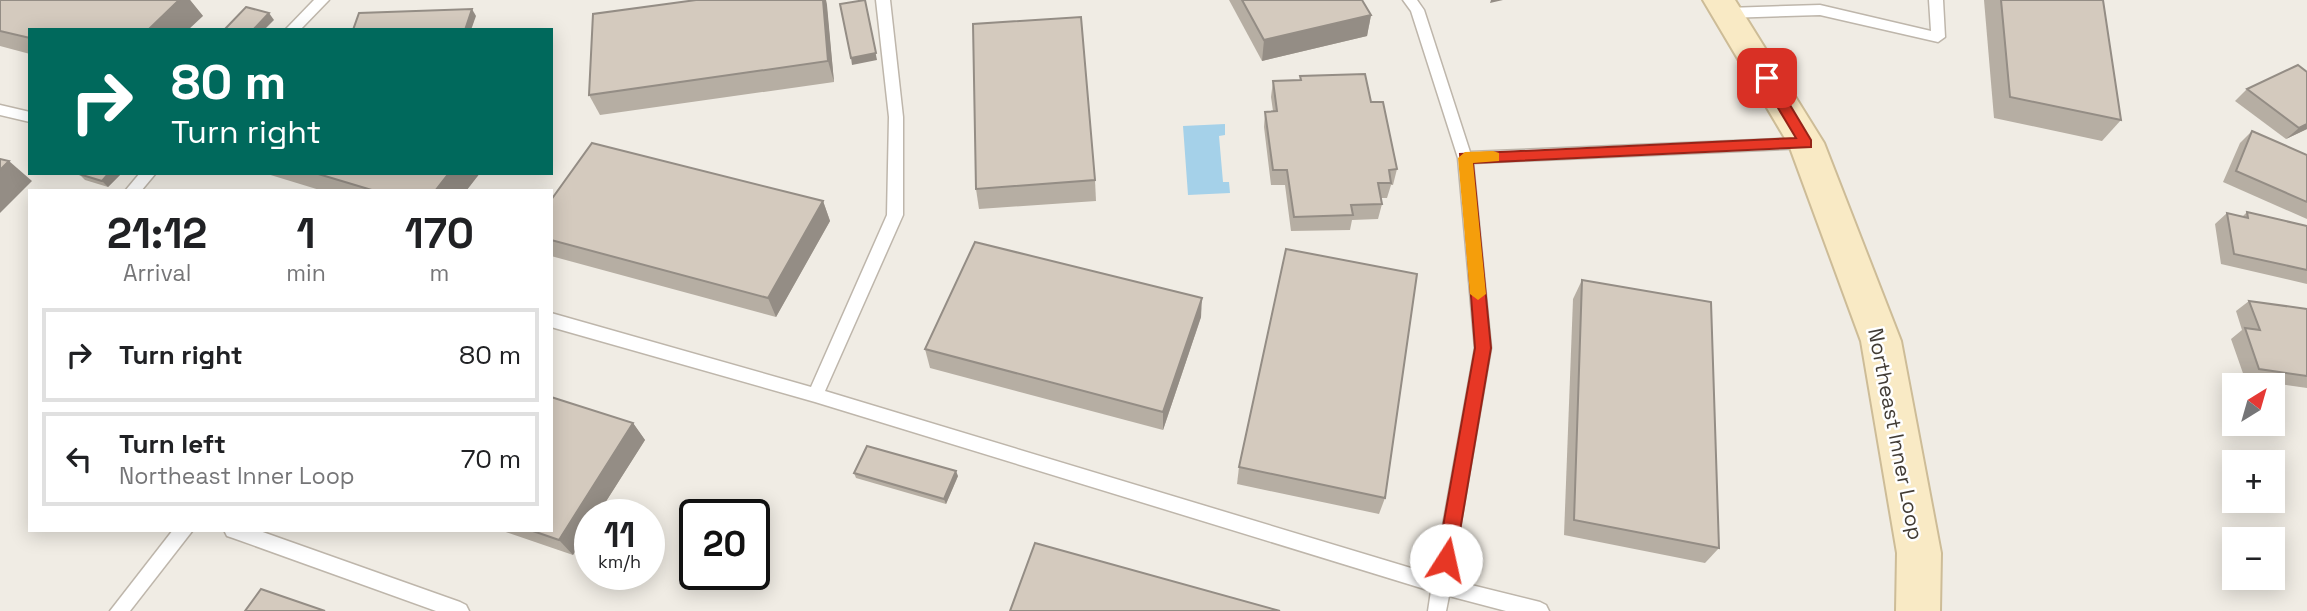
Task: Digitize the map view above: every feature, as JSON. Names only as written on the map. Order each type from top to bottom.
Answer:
[{"type":"main road","name":"Northeast Inner Loop","points":[[1723,6],[1806,144],[1881,341],[1919,553],[1918,611]]},
{"type":"lane","points":[[294,28],[322,0]]},
{"type":"lane","points":[[815,395],[895,215],[896,117],[883,0]]},
{"type":"lane","points":[[1410,0],[1417,10],[1465,158],[1483,348],[1437,611]]},
{"type":"lane","points":[[1723,6],[1820,10],[1938,37],[1936,0]]},
{"type":"lane","points":[[0,110],[28,117]]},
{"type":"lane","points":[[1465,158],[1806,144]]},
{"type":"lane","points":[[134,189],[147,175]]},
{"type":"lane","points":[[553,321],[815,395],[1442,586],[1540,611]]},
{"type":"lane","points":[[119,611],[182,532]]},
{"type":"lane","points":[[239,532],[460,611]]},
{"type":"water","points":[[1225,124],[1225,135],[1219,136],[1223,182],[1229,182],[1230,193],[1188,195],[1183,126]]},
{"type":"building","points":[[0,0],[179,0],[150,28],[28,28],[28,38],[0,31]]},
{"type":"building","points":[[696,0],[823,0],[828,61],[589,95],[593,14]]},
{"type":"building","points":[[865,0],[876,53],[851,58],[840,4]]},
{"type":"building","points":[[1242,0],[1362,0],[1371,15],[1264,40]]},
{"type":"building","points":[[2001,0],[2103,0],[2121,120],[2010,97]]},
{"type":"building","points":[[246,7],[269,13],[255,28],[226,28]]},
{"type":"building","points":[[472,9],[466,28],[354,28],[359,13]]},
{"type":"building","points":[[1081,17],[1095,180],[976,189],[973,24]]},
{"type":"building","points":[[2298,65],[2307,72],[2307,124],[2299,128],[2247,89]]},
{"type":"building","points":[[1365,74],[1371,102],[1383,102],[1397,169],[1389,170],[1391,183],[1378,183],[1382,204],[1351,205],[1353,215],[1294,217],[1287,170],[1273,170],[1265,112],[1277,111],[1273,81],[1301,80],[1300,76]]},
{"type":"building","points":[[2252,131],[2307,155],[2307,202],[2236,171]]},
{"type":"building","points":[[592,143],[823,201],[768,298],[553,241],[553,197]]},
{"type":"building","points":[[0,159],[9,161],[0,170]]},
{"type":"building","points":[[82,175],[107,175],[102,181]]},
{"type":"building","points":[[322,175],[447,175],[437,189],[368,189]]},
{"type":"building","points":[[2247,212],[2307,226],[2307,270],[2234,254],[2227,213],[2248,218]]},
{"type":"building","points":[[975,242],[1202,298],[1163,412],[925,349]]},
{"type":"building","points":[[1286,249],[1417,274],[1385,498],[1239,467]]},
{"type":"building","points":[[1582,280],[1711,302],[1719,548],[1574,520]]},
{"type":"building","points":[[2249,301],[2307,309],[2307,376],[2259,369],[2245,328],[2260,330]]},
{"type":"building","points":[[553,398],[633,423],[585,499],[574,499],[574,516],[559,540],[536,532],[553,532]]},
{"type":"building","points":[[867,446],[956,471],[944,499],[854,473]]},
{"type":"building","points":[[1035,543],[1280,611],[1010,611]]},
{"type":"building","points":[[261,589],[325,611],[245,611]]},
{"type":"slow traffic","points":[[1478,294],[1465,158],[1493,157]]},
{"type":"route","points":[[1446,560],[1483,348],[1465,158],[1806,144],[1767,78]]}]
